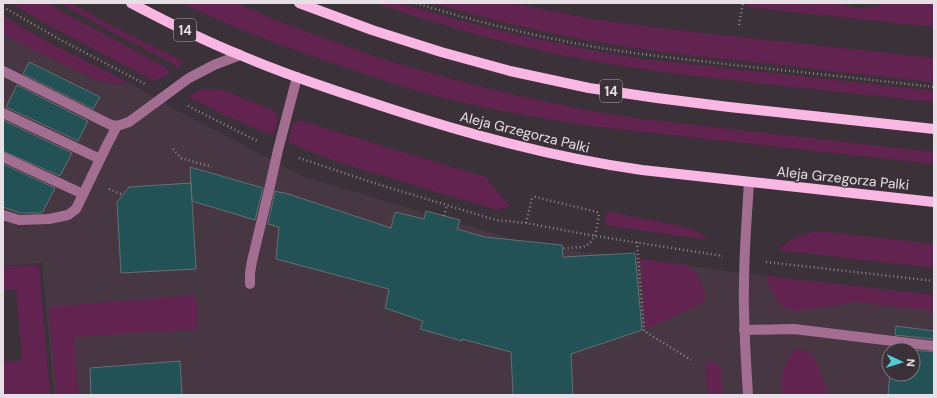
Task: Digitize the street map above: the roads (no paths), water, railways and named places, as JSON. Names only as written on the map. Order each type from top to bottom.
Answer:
[{"type":"main road","name":"Aleja Grzegorza Palki","points":[[131,3],[171,24],[240,55],[297,77],[491,140],[565,158],[617,167],[934,202]]},
{"type":"main road","name":"14","points":[[299,3],[372,30],[441,52],[510,71],[589,88],[693,102],[934,129]]},
{"type":"lane","points":[[3,71],[111,125],[117,126],[129,122],[194,76],[214,65],[240,55]]},
{"type":"lane","points":[[250,284],[251,267],[278,150],[297,77]]},
{"type":"lane","points":[[3,113],[100,159]]},
{"type":"lane","points":[[3,215],[19,220],[49,220],[68,215],[76,209],[117,126]]},
{"type":"lane","points":[[3,157],[83,194]]},
{"type":"lane","points":[[748,395],[744,330],[744,286],[749,182]]},
{"type":"lane","points":[[744,330],[794,329],[934,346]]}]
